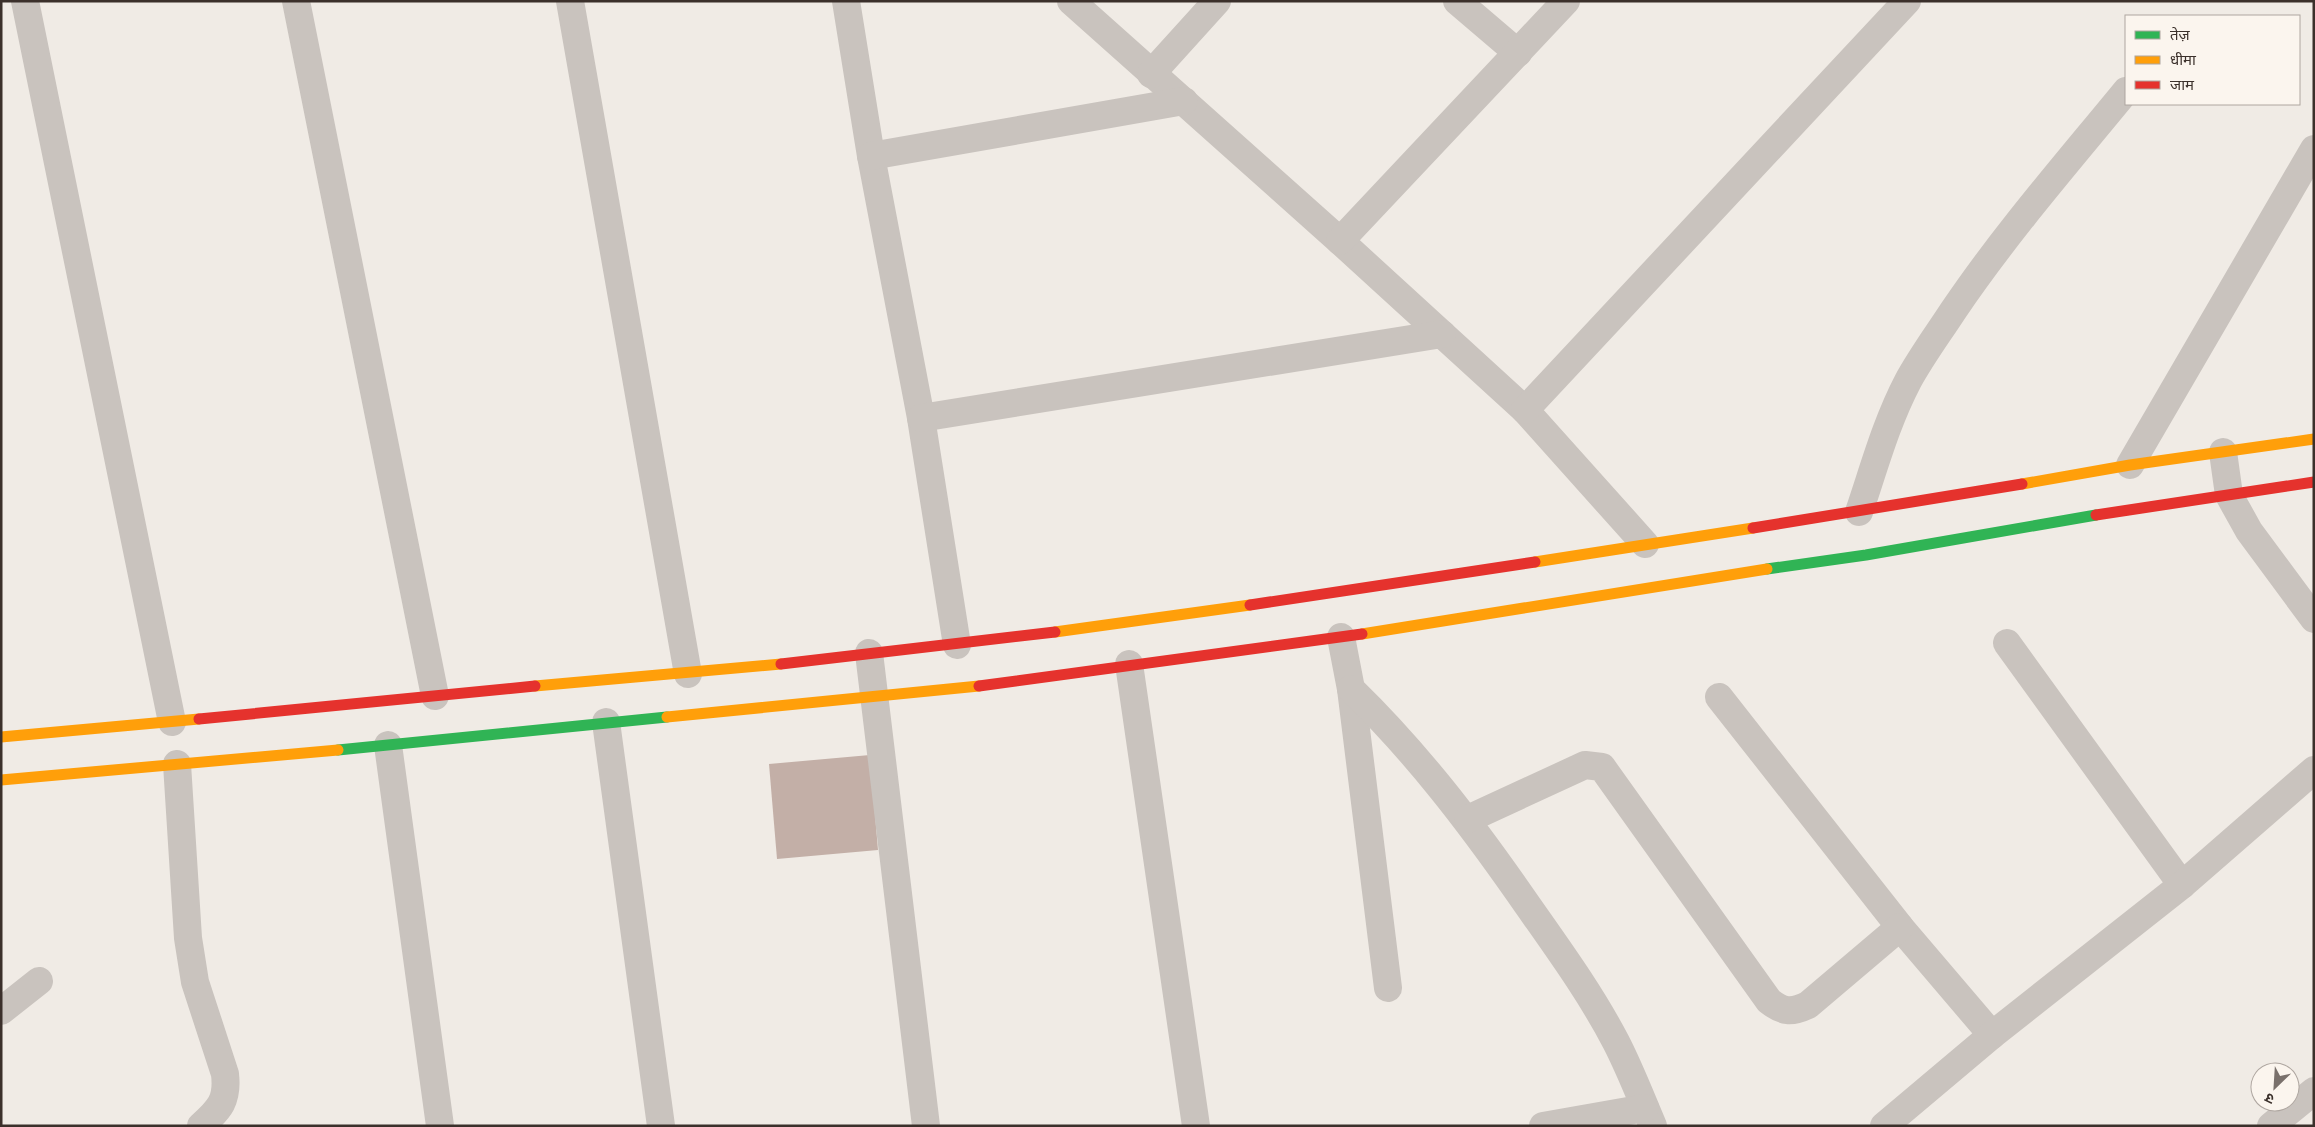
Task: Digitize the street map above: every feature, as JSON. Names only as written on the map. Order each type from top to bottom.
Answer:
[{"type":"highway","points":[[1,737],[602,679],[688,674],[957,645],[1324,596],[1645,544],[1859,512],[2130,465],[2314,439]]},
{"type":"highway","points":[[1,780],[388,745],[873,697],[1340,637],[1866,555],[2137,508],[2314,482]]},
{"type":"street","points":[[25,1],[172,722]]},
{"type":"street","points":[[296,1],[435,696]]},
{"type":"street","points":[[570,1],[688,674]]},
{"type":"street","points":[[846,1],[872,156],[921,418],[957,645]]},
{"type":"street","points":[[1071,1],[1340,241],[1525,410],[1645,544]]},
{"type":"street","points":[[1151,74],[1217,1]]},
{"type":"street","points":[[1458,1],[1518,53]]},
{"type":"street","points":[[1340,241],[1566,1]]},
{"type":"street","points":[[1525,410],[1907,1]]},
{"type":"street","points":[[1859,512],[1889,424],[1908,381],[1974,280],[2026,212],[2125,92]]},
{"type":"street","points":[[872,156],[1184,101]]},
{"type":"street","points":[[2130,465],[2314,149]]},
{"type":"street","points":[[921,418],[1442,334]]},
{"type":"street","points":[[2223,452],[2230,494],[2249,531],[2314,619]]},
{"type":"street","points":[[1340,637],[1351,689],[1388,988]]},
{"type":"street","points":[[2007,643],[2182,884]]},
{"type":"street","points":[[869,653],[926,1126]]},
{"type":"street","points":[[1129,664],[1196,1126]]},
{"type":"street","points":[[1351,689],[1388,724],[1468,820],[1585,988],[1616,1041],[1649,1117],[1543,1126]]},
{"type":"street","points":[[1719,696],[1900,927],[1992,1035]]},
{"type":"street","points":[[606,722],[661,1126]]},
{"type":"street","points":[[388,745],[440,1126]]},
{"type":"street","points":[[176,764],[188,938],[196,982],[224,1074],[227,1090],[218,1110],[201,1126]]},
{"type":"street","points":[[1468,820],[1585,765],[1602,767],[1769,1000],[1785,1011],[1796,1011],[1808,1005],[1900,927]]},
{"type":"street","points":[[1884,1126],[1992,1035],[2182,884],[2314,770]]},
{"type":"street","points":[[1,1012],[39,981]]},
{"type":"street","points":[[2271,1126],[2314,1091]]},
{"type":"building","points":[[870,755],[878,850],[777,859],[769,764]]},
{"type":"traffic: fast","points":[[1767,569],[1866,555],[2096,515]]},
{"type":"traffic: fast","points":[[338,750],[667,717]]},
{"type":"traffic: slow","points":[[2022,484],[2130,465],[2314,439]]},
{"type":"traffic: slow","points":[[1535,562],[1753,528]]},
{"type":"traffic: slow","points":[[1362,634],[1767,569]]},
{"type":"traffic: slow","points":[[1055,632],[1250,605]]},
{"type":"traffic: slow","points":[[535,686],[781,664]]},
{"type":"traffic: slow","points":[[667,717],[979,686]]},
{"type":"traffic: slow","points":[[1,737],[199,719]]},
{"type":"traffic: slow","points":[[1,780],[338,750]]},
{"type":"traffic: jam","points":[[2096,515],[2314,482]]},
{"type":"traffic: jam","points":[[1753,528],[2022,484]]},
{"type":"traffic: jam","points":[[1250,605],[1535,562]]},
{"type":"traffic: jam","points":[[781,664],[1055,632]]},
{"type":"traffic: jam","points":[[979,686],[1362,634]]},
{"type":"traffic: jam","points":[[199,719],[535,686]]}]
